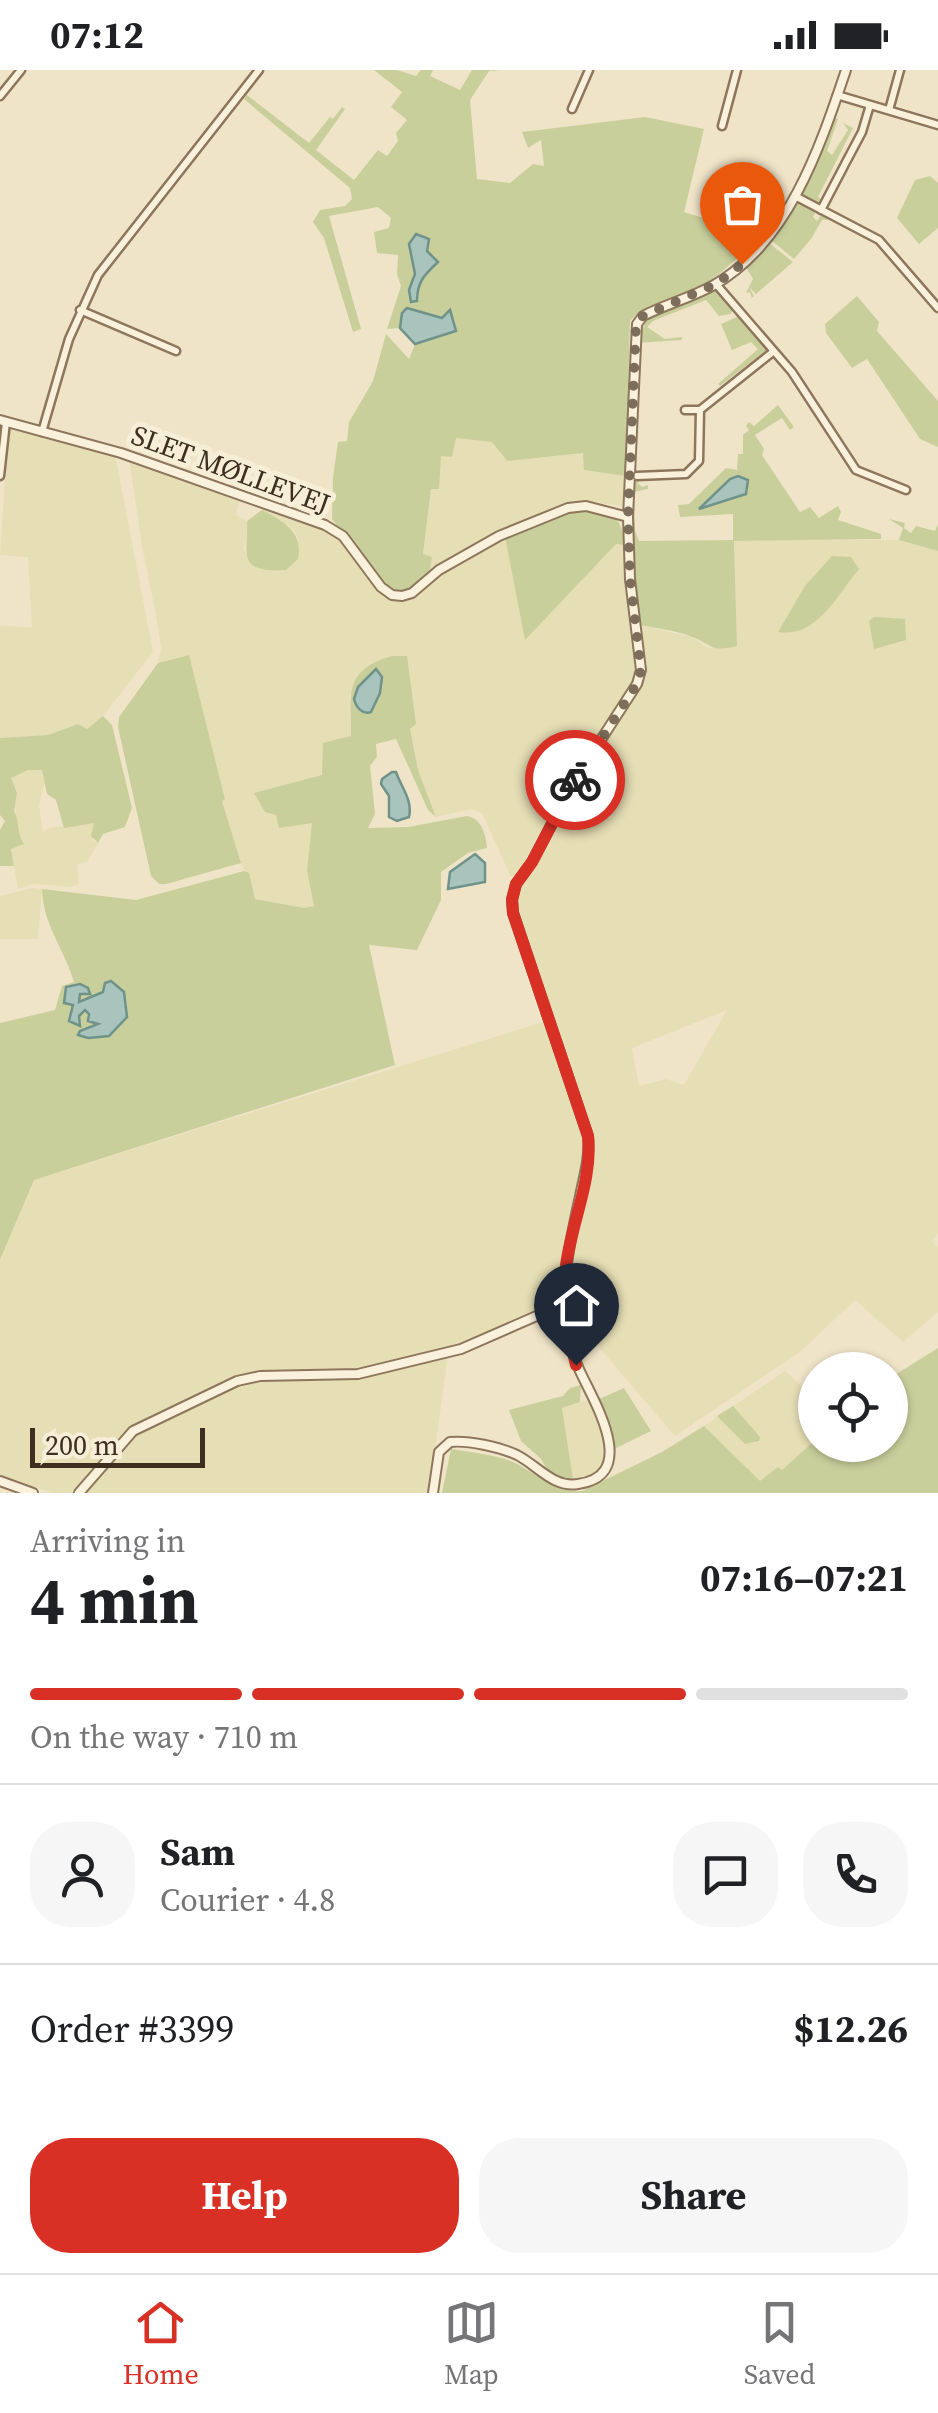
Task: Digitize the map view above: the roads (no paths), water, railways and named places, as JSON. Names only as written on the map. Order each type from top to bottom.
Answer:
[{"type":"street","points":[[0,96],[21,70]]},
{"type":"street","points":[[42,432],[80,310],[110,258],[259,70]]},
{"type":"street","points":[[572,110],[589,70]]},
{"type":"street","points":[[722,126],[737,70]]},
{"type":"street","points":[[433,1493],[439,1452],[450,1442],[518,1455],[566,1484],[580,1484],[602,1471],[609,1449],[598,1402],[576,1365],[564,1304],[566,1264],[588,1160],[588,1136],[513,913],[512,900],[516,884],[532,862],[574,782],[639,677],[628,517],[636,324],[643,316],[716,284],[767,238],[795,196],[846,70]]},
{"type":"street","points":[[889,110],[900,70]]},
{"type":"street","points":[[837,96],[938,125]]},
{"type":"street","points":[[822,210],[862,132],[870,105]]},
{"type":"street","points":[[795,196],[879,240],[938,308]]},
{"type":"street","points":[[716,284],[813,402],[856,470],[906,490]]},
{"type":"street","points":[[80,310],[176,351]]},
{"type":"street","points":[[685,410],[700,410],[774,351]]},
{"type":"street","points":[[636,476],[686,474],[699,461],[700,410]]},
{"type":"street","name":"SLET MØLLEVEJ","points":[[0,476],[3,421],[120,453],[325,525],[342,536],[380,588],[397,596],[412,593],[439,570],[499,536],[568,508],[586,506],[628,517]]},
{"type":"street","points":[[79,1493],[133,1431],[238,1381],[271,1376],[358,1374],[460,1349],[564,1304]]},
{"type":"street","points":[[0,1481],[33,1493]]},
{"type":"water","points":[[416,234],[429,239],[427,251],[438,262],[422,279],[417,301],[411,302],[409,290],[415,274],[409,244]]},
{"type":"water","points":[[407,308],[442,318],[450,310],[456,331],[415,344],[400,328],[402,313]]},
{"type":"water","points":[[738,476],[748,480],[746,494],[699,509],[730,479]]},
{"type":"water","points":[[376,669],[382,677],[380,693],[371,712],[365,712],[354,699],[358,687]]},
{"type":"water","points":[[396,772],[409,805],[409,817],[397,821],[389,817],[389,796],[381,784]]},
{"type":"water","points":[[475,854],[485,863],[485,882],[448,889],[450,872]]},
{"type":"water","points":[[111,981],[124,992],[127,1017],[109,1036],[78,1035],[98,1024],[88,1021],[85,1010],[79,1016],[80,1026],[69,1021],[73,1005],[64,1003],[66,987],[80,984],[88,988],[90,994],[80,994],[79,1002],[103,992],[105,983]]}]
